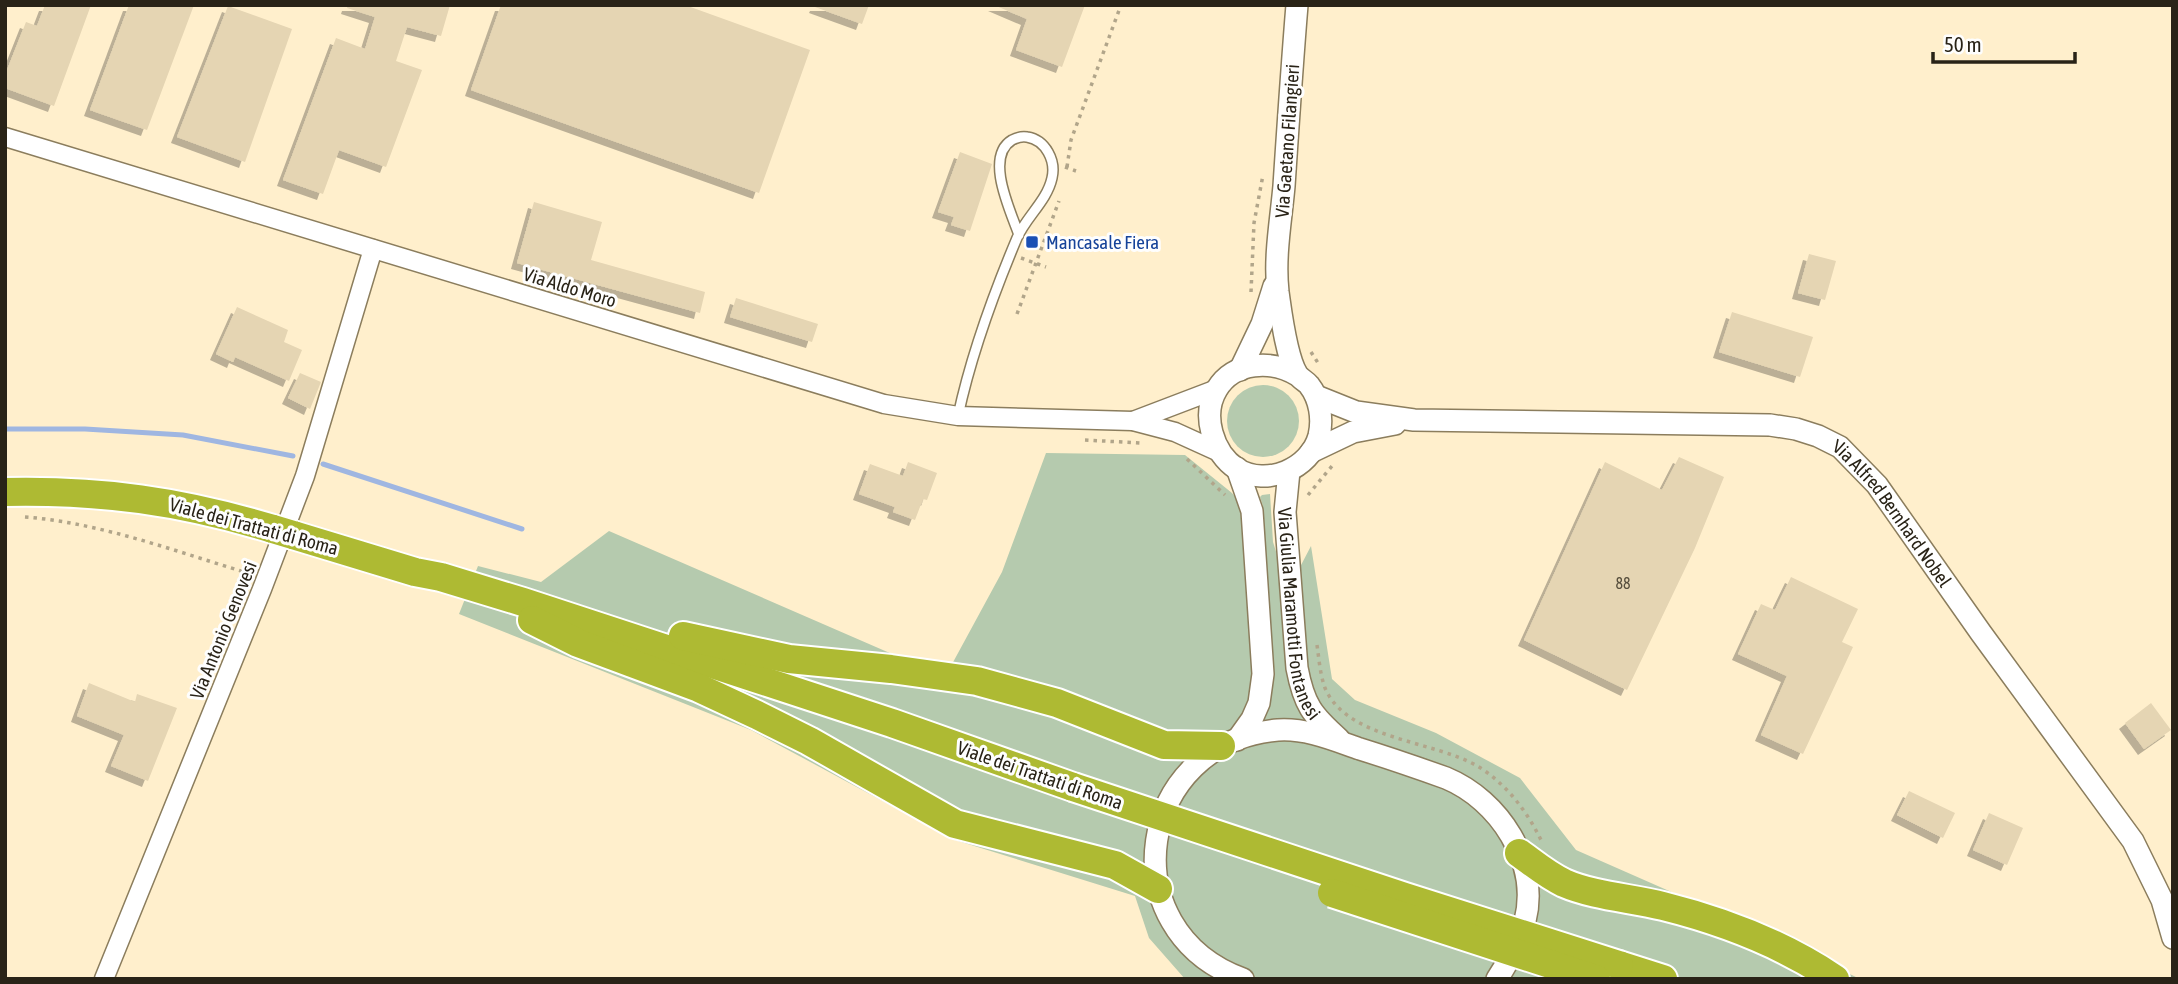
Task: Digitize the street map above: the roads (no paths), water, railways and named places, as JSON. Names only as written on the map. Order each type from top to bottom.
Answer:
[{"type":"highway","name":"Viale dei Trattati di Roma","points":[[5,492],[79,493],[140,498],[220,513],[415,572],[441,577],[522,608],[892,723],[1070,795],[1392,892],[1607,972],[1663,979]]},
{"type":"highway","points":[[522,608],[572,607],[730,648],[789,659],[977,681],[1057,703],[1164,745],[1229,743]]},
{"type":"highway","points":[[522,608],[578,643],[699,688],[757,715],[809,741],[955,824],[1115,865],[1158,889]]},
{"type":"highway","points":[[1531,848],[1569,885],[1663,906],[1744,932],[1784,949],[1835,979]]},
{"type":"street","name":"Via Gaetano Filangieri","points":[[1240,370],[1262,324],[1276,277],[1297,5]]},
{"type":"street","name":"Via Aldo Moro","points":[[5,137],[884,404],[958,416],[1133,421],[1175,432],[1219,452]]},
{"type":"street","name":"Via Antonio Genovesi","points":[[104,979],[266,579],[305,475],[373,249]]},
{"type":"street","name":"Via Gaetano Filangieri","points":[[1276,277],[1286,340],[1297,374]]},
{"type":"street","points":[[1263,364],[1275,365],[1297,374],[1316,396],[1321,424],[1318,439],[1311,452],[1289,471],[1263,476],[1237,468],[1219,452],[1211,433],[1210,412],[1217,389],[1240,370],[1263,364]]},
{"type":"street","name":"Via Aldo Moro","points":[[1133,421],[1217,389]]},
{"type":"street","name":"Via Alfred Bernhard Nobel","points":[[1316,396],[1356,412],[1414,420],[1770,425],[1796,429],[1840,447],[1877,485],[1965,611],[2133,841],[2162,900],[2173,938]]},
{"type":"street","name":"Via Alfred Bernhard Nobel","points":[[1311,452],[1353,432],[1414,420]]},
{"type":"street","name":"Via Giulia Maramotti Fontanesi","points":[[1229,743],[1252,719],[1259,703],[1263,674],[1252,511],[1237,468]]},
{"type":"street","name":"Via Giulia Maramotti Fontanesi","points":[[1289,471],[1285,512],[1300,687],[1314,717],[1343,743]]},
{"type":"street","points":[[1243,979],[1193,951],[1173,925],[1158,889],[1154,847],[1159,825],[1175,788],[1201,758],[1229,743],[1278,730],[1295,730],[1343,743],[1462,785],[1497,815],[1512,836],[1531,848],[1525,875],[1528,897],[1525,919],[1517,944],[1497,979]]},
{"type":"lane","points":[[958,416],[967,373],[1019,235],[1042,201],[1052,178],[1051,156],[1037,140],[1029,137],[1020,137],[1009,142],[1003,150],[999,164],[1002,187],[1019,235]]},
{"type":"waterway","points":[[5,429],[85,429],[183,435],[293,456]]},
{"type":"waterway","points":[[323,464],[522,529]]},
{"type":"place","name":"Mancasale Fiera","points":[[1032,242]]}]
